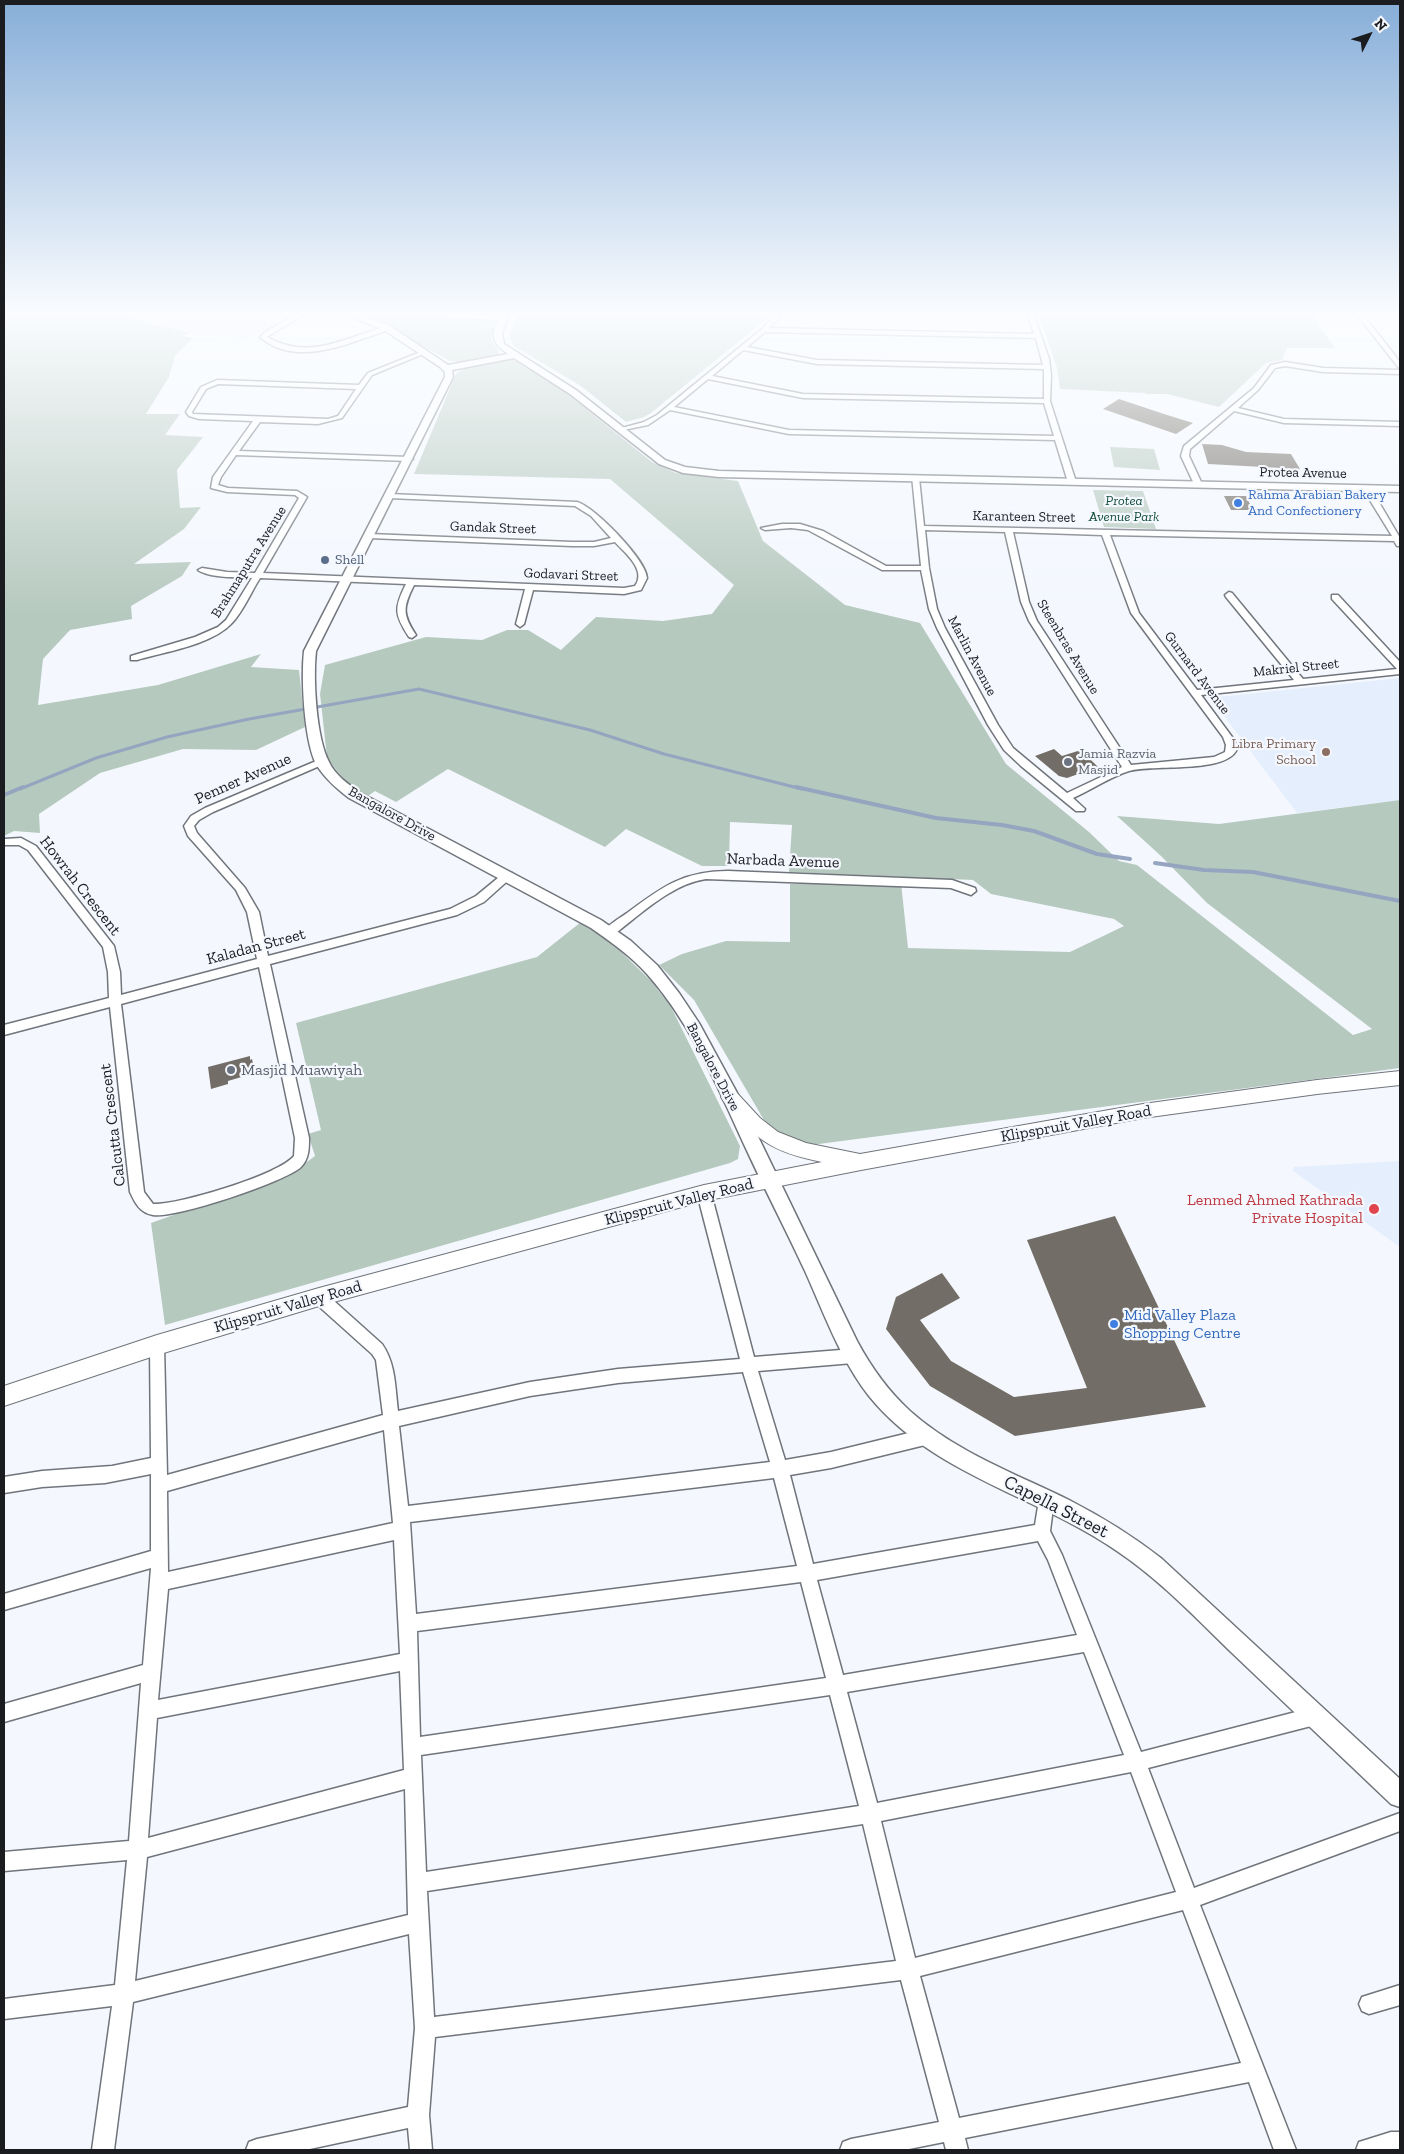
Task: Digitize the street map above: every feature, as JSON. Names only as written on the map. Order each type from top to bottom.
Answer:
[{"type":"main road","name":"Klipspruit Valley Road","points":[[4,1396],[157,1345],[319,1297],[704,1193],[1063,1125],[1204,1102],[1400,1078]]},
{"type":"main road","points":[[730,1097],[761,1130],[782,1143],[861,1162]]},
{"type":"street","points":[[189,413],[191,415],[199,417],[318,422],[334,420],[344,413]]},
{"type":"street","points":[[321,762],[313,715],[308,666],[310,651],[432,413]]},
{"type":"street","name":"Protea Avenue","points":[[598,413],[662,462],[693,472],[1400,489]]},
{"type":"street","points":[[620,430],[649,422],[663,413]]},
{"type":"street","points":[[691,413],[789,432],[1058,438]]},
{"type":"street","points":[[1050,413],[1072,482]]},
{"type":"street","points":[[1198,484],[1185,456],[1185,451],[1227,413]]},
{"type":"street","points":[[1250,413],[1284,421],[1400,424]]},
{"type":"street","name":"Brahmaputra Avenue","points":[[134,658],[208,636],[223,628],[300,504],[302,497],[293,492],[227,490],[216,487],[214,482],[258,420]]},
{"type":"street","points":[[235,452],[408,459]]},
{"type":"street","name":"Marlin Avenue","points":[[915,478],[925,568],[936,618],[993,725],[1016,757],[1080,809]]},
{"type":"street","points":[[1367,488],[1399,542]]},
{"type":"street","name":"Godavari Street","points":[[202,570],[256,575],[624,591],[638,588],[643,580],[643,571],[616,539],[588,509],[577,504],[389,496]]},
{"type":"street","points":[[765,528],[803,527],[827,536],[877,566],[885,568],[925,568]]},
{"type":"street","name":"Karanteen Street","points":[[921,528],[1008,529],[1399,542]]},
{"type":"street","name":"Steenbras Avenue","points":[[1008,529],[1022,589],[1033,621],[1128,768]]},
{"type":"street","name":"Gurnard Avenue","points":[[1065,798],[1128,768],[1216,760],[1229,754],[1232,745],[1195,692],[1135,613],[1105,532]]},
{"type":"street","name":"Gandak Street","points":[[369,536],[572,544],[594,544],[616,539]]},
{"type":"street","points":[[411,582],[402,600],[400,617],[412,635]]},
{"type":"street","points":[[520,624],[530,587]]},
{"type":"street","points":[[1229,595],[1300,680]]},
{"type":"street","points":[[1335,597],[1400,667]]},
{"type":"street","name":"Makriel Street","points":[[1195,692],[1400,671]]},
{"type":"street","name":"Bangalore Drive","points":[[321,762],[342,787],[354,795],[610,932],[638,955],[668,987],[704,1046],[770,1181]]},
{"type":"street","name":"Penner Avenue","points":[[263,962],[252,912],[246,896],[192,834],[189,826],[195,818],[208,810],[321,762]]},
{"type":"street","name":"Howrah Crescent","points":[[4,842],[21,841],[32,848],[102,937],[112,958],[115,1001]]},
{"type":"street","name":"Narbada Avenue","points":[[610,932],[670,889],[705,875],[728,874],[952,884],[970,891]]},
{"type":"street","name":"Kaladan Street","points":[[4,1030],[453,912],[480,899],[508,876]]},
{"type":"street","name":"Calcutta Crescent","points":[[115,1001],[140,1199],[149,1208],[155,1210],[189,1204],[283,1172],[297,1163],[303,1150],[302,1138],[263,962]]},
{"type":"street","name":"Capella Street","points":[[770,1181],[853,1356],[884,1400],[900,1417],[948,1452],[1091,1523],[1123,1543],[1152,1565],[1400,1795]]},
{"type":"street","points":[[704,1193],[749,1366],[780,1470],[837,1685],[954,2140]]},
{"type":"street","points":[[319,1297],[377,1349],[383,1358],[392,1420],[408,1624],[418,1922],[425,2028],[418,2114],[421,2150]]},
{"type":"street","points":[[103,2150],[124,1994],[160,1582],[157,1345]]},
{"type":"street","points":[[159,1484],[392,1420],[530,1389],[618,1376],[853,1356]]},
{"type":"street","points":[[160,1582],[401,1522],[780,1470],[831,1460],[925,1437]]},
{"type":"street","points":[[4,1485],[50,1477],[106,1475],[158,1464]]},
{"type":"street","points":[[1046,1500],[1042,1532],[1054,1555],[1089,1642],[1285,2150]]},
{"type":"street","points":[[408,1624],[807,1573],[1042,1532]]},
{"type":"street","points":[[4,1602],[160,1557]]},
{"type":"street","points":[[411,1748],[837,1685],[1089,1642]]},
{"type":"street","points":[[149,1711],[409,1661]]},
{"type":"street","points":[[4,1713],[151,1672]]},
{"type":"street","points":[[417,1883],[870,1814],[1136,1762],[1315,1716]]},
{"type":"street","points":[[4,1861],[138,1850],[414,1777]]},
{"type":"street","points":[[425,2028],[910,1969],[1189,1899],[1400,1822]]},
{"type":"street","points":[[4,2009],[124,1994],[418,1922]]},
{"type":"street","points":[[1369,2004],[1400,1995]]},
{"type":"street","points":[[851,2150],[954,2140],[1253,2071]]},
{"type":"street","points":[[257,2150],[418,2114]]},
{"type":"street","points":[[1367,2150],[1391,2143],[1400,2143]]},
{"type":"shaded area","name":"Libra Primary School","points":[[1400,678],[1400,800],[1297,813],[1215,704],[1219,697]]},
{"type":"shaded area","name":"Lenmed Ahmed Kathrada Private Hospital","points":[[1400,1161],[1400,1247],[1293,1171],[1294,1167]]},
{"type":"green space","points":[[4,413],[180,414],[165,435],[203,437],[177,470],[180,508],[201,507],[184,529],[134,564],[191,562],[182,576],[131,606],[132,619],[70,630],[43,659],[38,705],[158,685],[261,654],[251,667],[299,670],[305,727],[256,750],[183,749],[100,773],[39,814],[40,833],[14,831],[4,836]]},
{"type":"green space","points":[[440,413],[590,413],[652,462],[676,473],[738,481],[763,541],[845,605],[920,623],[1006,764],[1089,832],[1119,861],[1137,865],[1353,1035],[1372,1029],[1207,903],[1161,856],[1117,816],[1219,824],[1400,800],[1400,1068],[811,1145],[799,1144],[768,1127],[694,1000],[659,965],[682,954],[726,941],[790,942],[790,884],[901,883],[908,948],[1070,952],[1124,926],[1114,919],[991,894],[973,880],[789,872],[792,825],[730,822],[729,866],[702,866],[626,829],[605,847],[448,769],[396,802],[375,791],[368,796],[349,784],[327,757],[320,694],[325,665],[426,637],[482,640],[507,630],[528,630],[561,650],[596,617],[663,621],[712,614],[734,585],[610,479],[414,474]]},
{"type":"green space","points":[[614,413],[652,413],[644,417],[626,422]]},
{"type":"green space","points":[[1110,447],[1154,449],[1160,470],[1114,467]]},
{"type":"green space","name":"Protea Avenue Park","points":[[1093,490],[1143,491],[1156,529],[1104,527]]},
{"type":"green space","points":[[581,922],[612,943],[651,981],[671,1007],[740,1146],[738,1159],[730,1163],[165,1325],[151,1223],[293,1172],[315,1156],[308,1134],[321,1130],[296,1023],[537,957]]},
{"type":"building","points":[[1113,413],[1160,413],[1193,423],[1176,434]]},
{"type":"building","points":[[1202,444],[1222,445],[1246,452],[1291,454],[1300,469],[1208,464]]},
{"type":"building","name":"Rahma Arabian Bakery And Confectionery","points":[[1224,496],[1246,496],[1253,510],[1231,510]]},
{"type":"building","name":"Jamia Razvia Masjid","points":[[1054,749],[1062,756],[1081,750],[1098,767],[1067,778],[1059,776],[1035,756]]},
{"type":"building","name":"Masjid Muawiyah","points":[[250,1056],[255,1073],[228,1081],[228,1084],[211,1089],[208,1067]]},
{"type":"building","name":"Mid Valley Plaza Shopping Centre","points":[[1115,1216],[1206,1407],[1015,1436],[930,1386],[886,1329],[896,1297],[942,1273],[960,1298],[920,1320],[951,1361],[1014,1397],[1087,1388],[1027,1240]]},
{"type":"waterway","points":[[20,789],[96,758],[167,737],[249,719],[419,689],[590,730],[664,754],[802,789]]},
{"type":"waterway","points":[[4,795],[23,787]]},
{"type":"waterway","points":[[796,787],[936,818],[1002,825],[1034,831],[1097,854],[1130,859]]},
{"type":"waterway","points":[[1155,863],[1204,870],[1253,872],[1400,901]]},
{"type":"place","name":"Rahma Arabian Bakery And Confectionery","points":[[1238,503]]},
{"type":"place","name":"Shell","points":[[325,560]]},
{"type":"place","name":"Libra Primary School","points":[[1326,752]]},
{"type":"place","name":"Jamia Razvia Masjid","points":[[1068,762]]},
{"type":"place","name":"Masjid Muawiyah","points":[[231,1070]]},
{"type":"place","name":"Lenmed Ahmed Kathrada Private Hospital","points":[[1374,1209]]},
{"type":"place","name":"Mid Valley Plaza Shopping Centre","points":[[1114,1324]]}]
